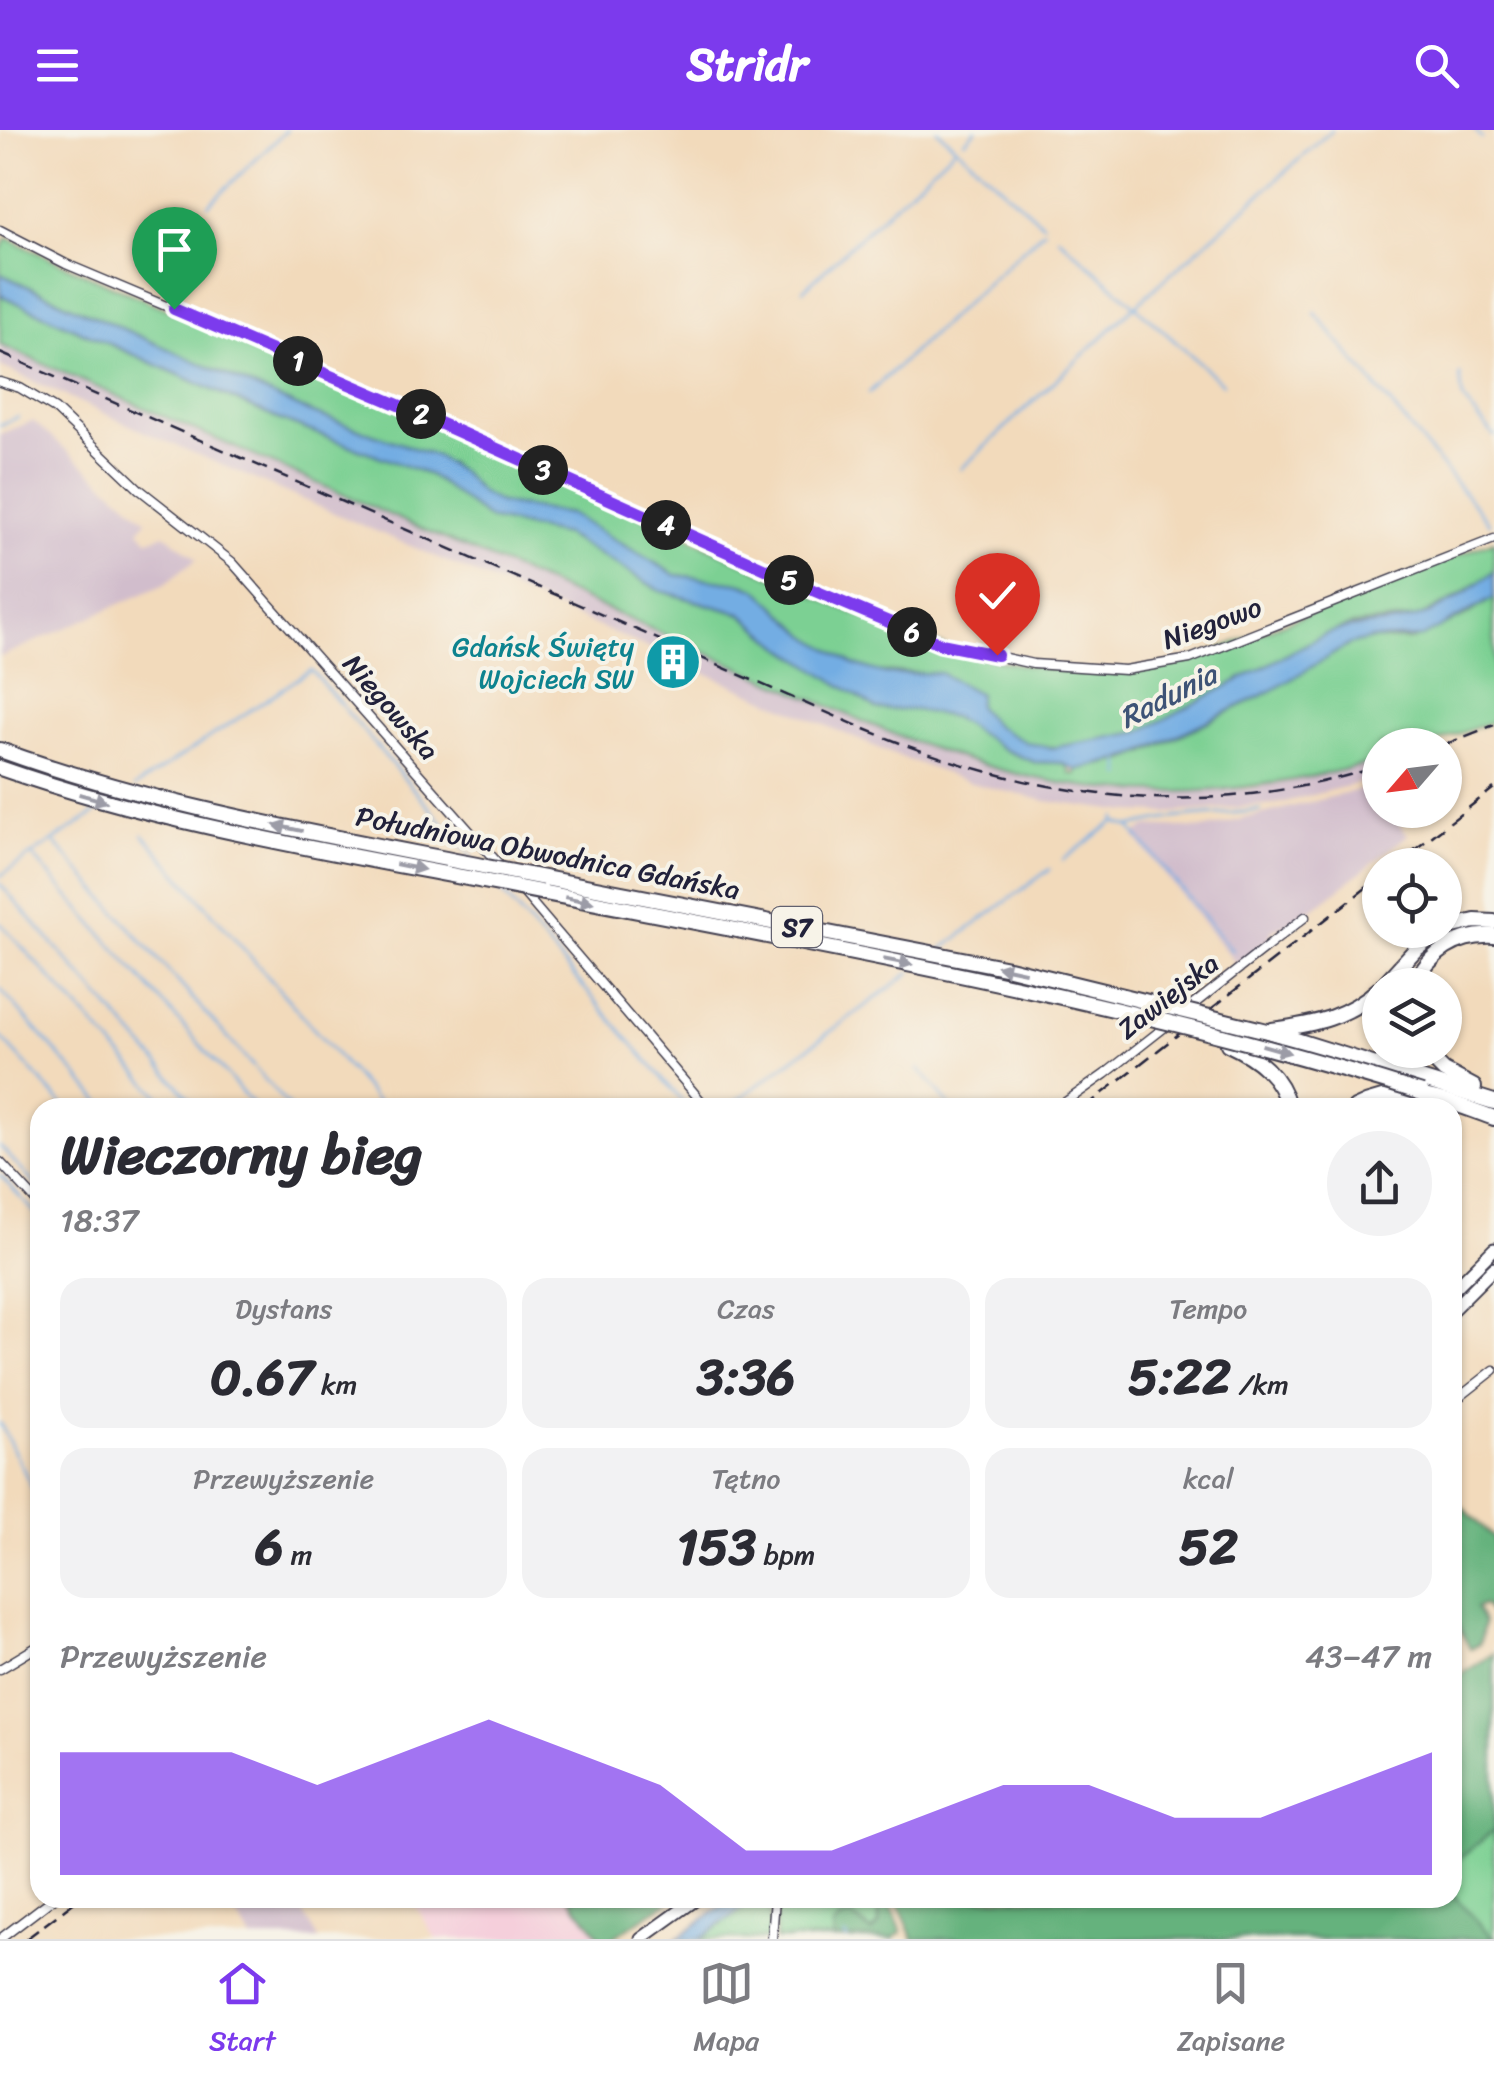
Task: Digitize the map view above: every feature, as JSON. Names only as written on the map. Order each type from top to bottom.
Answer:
[{"type":"highway","name":"Południowa Obwodnica Gdańska","points":[[0,750],[89,779],[215,812],[1009,968],[1267,1031],[1494,1099]]},
{"type":"highway","name":"Południowa Obwodnica Gdańska","points":[[0,768],[206,827],[932,968],[1182,1024]]},
{"type":"highway","points":[[1462,923],[1494,922]]},
{"type":"highway","points":[[1424,968],[1450,944],[1494,936]]},
{"type":"highway","points":[[1398,968],[1416,948]]},
{"type":"highway","points":[[1267,1031],[1333,1019],[1362,1003]]},
{"type":"highway","points":[[1182,1024],[1238,1048],[1266,1067],[1285,1098]]},
{"type":"highway","name":"S7","points":[[1182,1024],[1436,1098]]},
{"type":"highway","points":[[1441,1068],[1494,1099]]},
{"type":"highway","points":[[1388,1098],[1422,1093]]},
{"type":"highway","name":"S7","points":[[1462,1107],[1494,1118]]},
{"type":"main road","points":[[1462,1280],[1494,1249]]},
{"type":"main road","points":[[1462,1300],[1494,1268]]},
{"type":"main road","points":[[641,1939],[684,1908]]},
{"type":"street","name":"Niegowo","points":[[1,232],[66,264],[394,402],[792,582],[941,644],[1033,664],[1125,670],[1190,659],[1494,539]]},
{"type":"street","name":"Niegowska","points":[[0,382],[20,388],[55,409],[139,489],[248,578],[698,1098]]},
{"type":"street","name":"Zawiejska","points":[[1071,1098],[1305,917]]},
{"type":"street","points":[[0,1162],[30,1194]]},
{"type":"street","points":[[1462,1395],[1494,1370]]},
{"type":"street","points":[[0,1668],[30,1651]]},
{"type":"street","points":[[0,1939],[41,1908]]},
{"type":"street","points":[[772,1939],[775,1908]]},
{"type":"shaded area","points":[[0,344],[944,754],[1057,783],[1127,792],[1246,789],[1362,765],[1362,783],[1277,804],[1167,813],[1046,801],[971,783],[887,752],[694,668],[689,678],[663,667],[667,656],[0,366]]},
{"type":"shaded area","points":[[33,421],[147,520],[139,530],[149,540],[165,534],[197,559],[165,584],[0,657],[0,434]]},
{"type":"shaded area","points":[[1362,789],[1362,828],[1403,828],[1408,835],[1391,848],[1362,848],[1362,871],[1321,903],[1287,925],[1273,929],[1269,939],[1237,965],[1134,836],[1147,826],[1203,829]]},
{"type":"shaded area","points":[[232,1908],[300,1908],[319,1939],[251,1939]]},
{"type":"shaded area","points":[[417,1908],[578,1908],[602,1939],[436,1939]]},
{"type":"green space","points":[[7,238],[437,424],[830,602],[947,647],[1007,662],[1068,671],[1128,671],[1188,661],[1494,541],[1494,572],[1446,604],[1416,618],[1353,625],[1326,634],[1182,710],[1150,735],[1094,751],[1020,744],[920,673],[861,671],[808,637],[747,585],[676,575],[569,514],[500,503],[480,492],[450,464],[307,411],[0,274],[0,252]]},
{"type":"green space","points":[[0,295],[278,419],[430,475],[489,519],[565,535],[661,591],[742,614],[782,647],[852,690],[920,689],[1005,750],[1034,762],[1062,763],[1070,774],[1146,752],[1273,690],[1350,644],[1372,639],[1411,640],[1465,616],[1489,601],[1494,589],[1494,721],[1462,733],[1462,728],[1362,728],[1362,765],[1243,787],[1181,792],[1120,790],[1060,783],[998,769],[867,723],[0,345]]},
{"type":"green space","points":[[1462,1507],[1494,1538],[1494,1620],[1484,1605],[1476,1608],[1484,1623],[1480,1643],[1470,1649],[1462,1633]]},
{"type":"green space","points":[[1494,1653],[1494,1830],[1462,1857],[1462,1674]]},
{"type":"green space","points":[[1494,1830],[1494,1939],[1462,1905],[1462,1857]]},
{"type":"green space","points":[[1462,1905],[1494,1939],[914,1939],[900,1908],[1462,1908]]},
{"type":"green space","points":[[578,1908],[659,1908],[611,1939],[602,1939]]},
{"type":"green space","points":[[745,1908],[770,1908],[769,1939],[700,1939]]},
{"type":"green space","points":[[778,1908],[876,1908],[879,1925],[872,1932],[858,1921],[840,1919],[833,1927],[834,1939],[776,1939]]},
{"type":"green space","points":[[876,1908],[892,1908],[902,1932],[893,1939],[834,1939],[833,1928],[840,1919],[851,1916],[872,1932],[879,1925]]},
{"type":"water","points":[[0,274],[307,411],[436,456],[500,503],[569,514],[676,575],[757,589],[808,636],[854,664],[886,674],[940,673],[979,694],[977,706],[995,725],[1028,743],[1051,748],[1140,732],[1326,634],[1434,611],[1494,572],[1494,598],[1422,637],[1350,644],[1273,690],[1134,756],[1076,770],[1062,763],[1034,762],[1005,750],[953,717],[877,709],[782,647],[742,614],[661,591],[565,535],[489,519],[430,475],[278,419],[0,295]]},
{"type":"water","points":[[720,1908],[744,1908],[699,1939],[676,1939]]},
{"type":"waterway","points":[[208,205],[287,130]]},
{"type":"waterway","points":[[937,130],[1043,224]]},
{"type":"waterway","points":[[964,141],[976,130]]},
{"type":"waterway","points":[[961,469],[1332,130]]},
{"type":"waterway","points":[[1475,130],[1482,138]]},
{"type":"waterway","points":[[803,290],[956,147]]},
{"type":"waterway","points":[[869,393],[1044,230]]},
{"type":"waterway","points":[[1058,237],[1223,384]]},
{"type":"waterway","points":[[1315,313],[1489,523]]},
{"type":"waterway","points":[[1460,375],[1463,400],[1494,436]]},
{"type":"waterway","points":[[0,425],[18,417]]},
{"type":"waterway","points":[[135,787],[311,670],[471,856]]},
{"type":"waterway","points":[[1120,758],[1122,776]]},
{"type":"waterway","points":[[0,876],[103,808]]},
{"type":"waterway","points":[[1130,827],[1179,817],[1261,810]]},
{"type":"waterway","points":[[1116,817],[1115,822],[1130,827],[1232,951]]},
{"type":"waterway","points":[[1063,860],[1114,822]]},
{"type":"waterway","points":[[143,834],[374,1098]]},
{"type":"waterway","points":[[55,843],[281,1098]]},
{"type":"waterway","points":[[32,855],[247,1098]]},
{"type":"waterway","points":[[942,949],[1050,869]]},
{"type":"waterway","points":[[0,884],[189,1098]]},
{"type":"waterway","points":[[499,889],[679,1098]]},
{"type":"waterway","points":[[0,923],[161,1098]]},
{"type":"waterway","points":[[741,1098],[911,972]]},
{"type":"waterway","points":[[0,989],[97,1098]]},
{"type":"waterway","points":[[0,1036],[57,1098]]},
{"type":"waterway","points":[[919,1069],[944,1098]]},
{"type":"waterway","points":[[0,1146],[30,1179]]},
{"type":"waterway","points":[[0,1175],[30,1207]]},
{"type":"waterway","points":[[0,1423],[30,1483]]},
{"type":"waterway","points":[[845,1935],[847,1939]]},
{"type":"railway","points":[[0,353],[860,727],[989,772],[1052,787],[1116,796],[1180,798],[1246,795],[1362,771]]},
{"type":"railway","points":[[1462,738],[1494,725]]},
{"type":"railway","points":[[1417,848],[1494,788]]},
{"type":"railway","points":[[1097,1098],[1362,891]]},
{"type":"railway","points":[[26,1939],[67,1908]]},
{"type":"place","name":"Gdańsk Święty Wojciech SW","points":[[673,662]]},
{"type":"route","points":[[174,309],[941,644],[997,655]]},
{"type":"water label","name":"Radunia","points":[[1168,696]]}]
